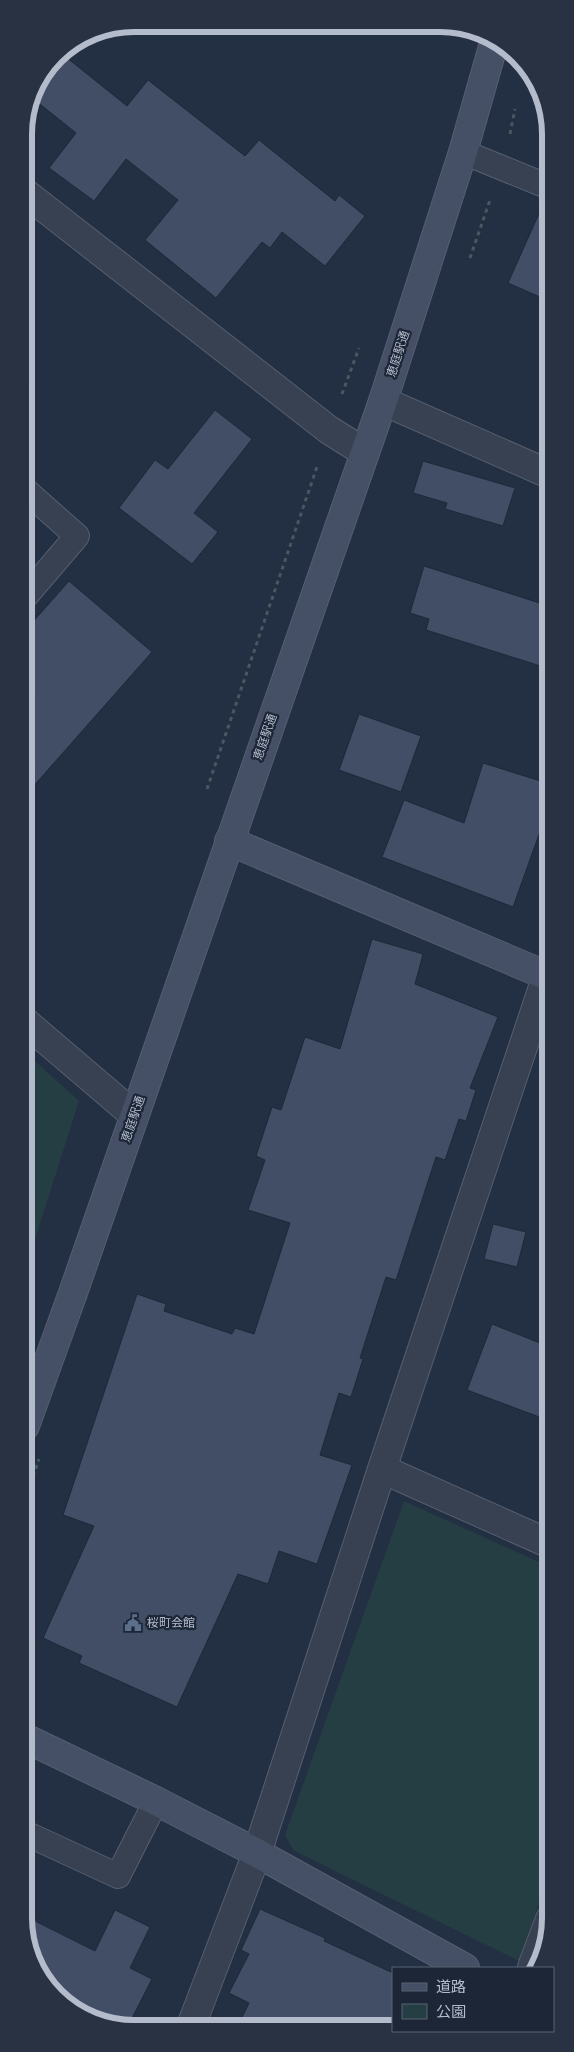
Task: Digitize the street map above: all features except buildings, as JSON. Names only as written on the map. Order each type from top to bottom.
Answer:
[{"type":"street","name":"恵庭駅通","points":[[32,1403],[383,401],[463,152],[493,47]]},
{"type":"street","points":[[33,199],[321,424],[364,452]]},
{"type":"street","points":[[383,401],[542,471]]},
{"type":"street","points":[[229,841],[542,970]]},
{"type":"street","points":[[193,2020],[257,1853],[382,1470],[542,995]]},
{"type":"street","points":[[32,1028],[134,1115]]},
{"type":"street","points":[[382,1470],[541,1540]]},
{"type":"street","points":[[32,1741],[156,1801],[257,1853],[463,1967]]},
{"type":"lane","points":[[463,152],[542,184]]},
{"type":"lane","points":[[33,497],[77,536],[33,588]]},
{"type":"lane","points":[[32,1836],[118,1876],[156,1801]]},
{"type":"green space","points":[[32,1059],[79,1101],[32,1248]]},
{"type":"green space","points":[[404,1501],[541,1563],[541,1898],[519,1961],[294,1851],[285,1835]]},
{"type":"place","name":"桜町会館","points":[[133,1623]]}]
